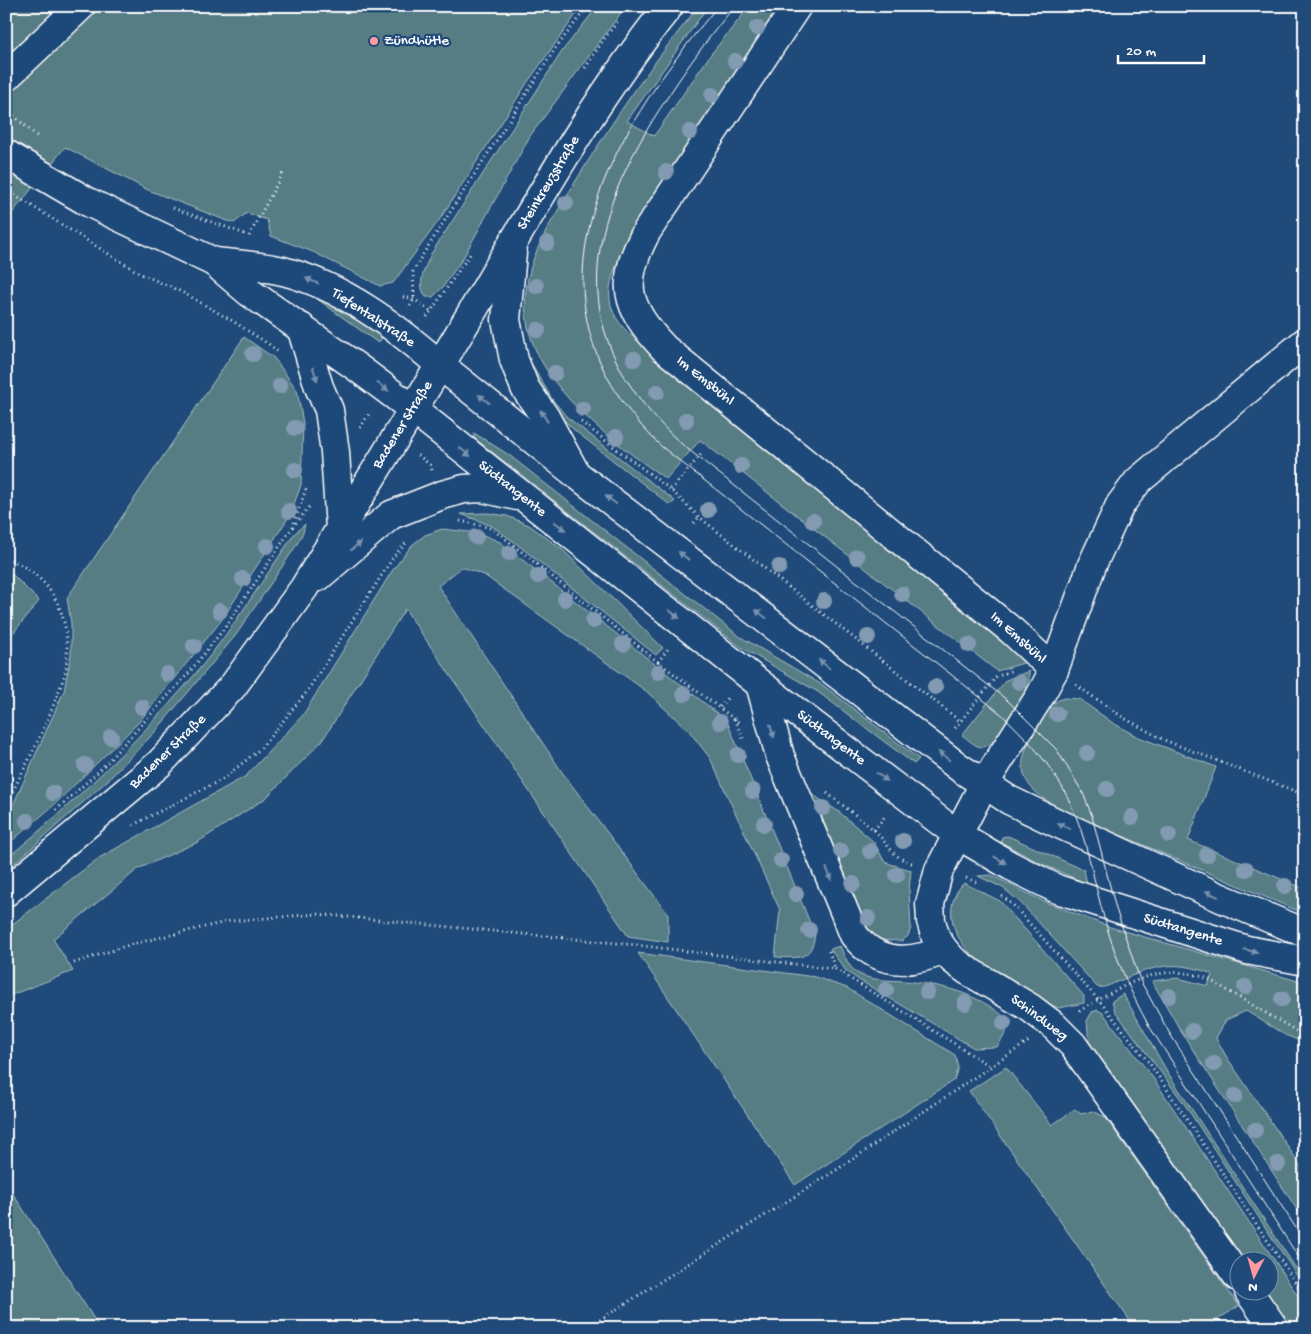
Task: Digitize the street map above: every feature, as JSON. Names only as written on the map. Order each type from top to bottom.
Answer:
[{"type":"main road","points":[[6,77],[81,6]]},
{"type":"main road","name":"Steinkreuzstraße","points":[[440,365],[590,116],[631,56],[669,6]]},
{"type":"main road","name":"Im Emsbühl","points":[[796,6],[722,115],[643,238],[631,266],[629,284],[632,305],[650,332],[664,348],[1012,631],[1054,670]]},
{"type":"main road","name":"Tiefentalstraße","points":[[6,154],[80,198],[214,262],[249,292],[301,327],[414,410]]},
{"type":"main road","points":[[514,242],[506,320],[514,360],[525,388],[545,417],[576,474]]},
{"type":"main road","name":"Tiefentalstraße","points":[[214,262],[267,268],[310,279],[347,297],[376,316],[412,341],[440,365]]},
{"type":"main road","points":[[301,327],[319,387],[329,410],[336,452],[340,529]]},
{"type":"main road","name":"Schindweg","points":[[1228,1263],[1074,1045],[1029,1007],[953,960],[936,938],[931,921],[930,904],[939,870],[984,784],[1040,696],[1054,670],[1071,618],[1108,528],[1120,505],[1138,481],[1305,342]]},
{"type":"main road","points":[[440,365],[576,474],[904,726],[984,784],[1009,800],[1055,822],[1305,933]]},
{"type":"main road","name":"Badener Straße","points":[[6,892],[104,812],[159,764],[233,686],[304,588],[440,365]]},
{"type":"main road","name":"Südtangente","points":[[414,410],[521,497],[636,584],[760,684],[958,835],[1010,866],[1057,889],[1247,950],[1305,961]]},
{"type":"main road","name":"Badener Straße","points":[[304,588],[359,544],[391,515],[442,494],[464,489],[482,488],[521,497]]},
{"type":"main road","points":[[760,684],[780,756],[854,935],[864,947],[877,955],[893,959],[928,956],[944,950]]},
{"type":"main road","points":[[1256,1302],[1274,1328]]},
{"type":"path","points":[[414,300],[413,272],[420,259],[555,49],[588,6]]},
{"type":"path","points":[[6,109],[45,143]]},
{"type":"path","points":[[248,236],[283,172]]},
{"type":"path","points":[[6,190],[141,274],[180,291],[231,320]]},
{"type":"path","points":[[168,207],[258,239]]},
{"type":"path","points":[[395,296],[414,300],[431,311]]},
{"type":"path","points":[[574,415],[671,490],[699,517],[960,722]]},
{"type":"path","points":[[671,490],[703,452]]},
{"type":"path","points":[[694,523],[699,517]]},
{"type":"path","points":[[451,520],[474,522],[502,536],[658,662],[734,718]]},
{"type":"path","points":[[50,815],[98,772],[188,674],[226,626],[292,528]]},
{"type":"path","points":[[126,828],[223,779],[261,748],[306,693],[394,556],[414,536]]},
{"type":"path","points":[[6,558],[44,580],[58,602],[66,625],[66,669],[48,720],[6,804]]},
{"type":"path","points":[[658,662],[668,649]]},
{"type":"path","points":[[1054,670],[1124,718],[1164,740],[1305,795]]},
{"type":"path","points":[[720,707],[728,697]]},
{"type":"path","points":[[74,963],[132,944],[230,921],[317,914],[636,945],[835,969],[990,1066]]},
{"type":"path","points":[[587,1328],[838,1168],[990,1066],[1053,1026],[1126,984],[1172,970],[1191,972],[1208,979],[1305,1036]]},
{"type":"green space","points":[[6,6],[582,6],[527,83],[440,219],[393,283],[380,286],[313,252],[271,236],[267,220],[247,213],[234,223],[222,219],[148,190],[65,147],[6,221]]},
{"type":"green space","points":[[598,6],[626,6],[530,136],[463,258],[443,287],[433,297],[426,297],[423,292],[422,281],[424,270],[431,254],[563,50]]},
{"type":"green space","points":[[699,6],[708,6],[627,121],[654,136],[711,54],[750,6],[788,6],[661,187],[630,236],[618,260],[611,281],[610,300],[616,317],[626,331],[640,343],[919,563],[1027,662],[997,671],[700,440],[666,479],[591,422],[568,398],[548,372],[534,345],[526,315],[527,284],[540,243],[591,156],[620,112],[650,69]]},
{"type":"green space","points":[[302,288],[336,302],[383,337],[378,343]]},
{"type":"green space","points":[[244,337],[274,358],[297,390],[303,423],[301,485],[290,515],[221,621],[138,723],[54,805],[6,846],[6,821],[64,691],[71,654],[71,623],[67,598]]},
{"type":"green space","points":[[528,364],[533,366],[552,399],[567,417],[675,501],[670,505],[574,430],[546,399]]},
{"type":"green space","points":[[474,433],[509,455],[739,636],[824,686],[919,759],[914,764],[818,692],[742,648],[474,438]]},
{"type":"green space","points":[[488,513],[507,516],[529,525],[563,550],[663,648],[656,655],[513,541],[492,526],[461,514]]},
{"type":"green space","points":[[305,524],[303,533],[296,546],[236,635],[154,733],[107,781],[6,871],[6,859],[103,773],[191,679],[232,626],[295,533]]},
{"type":"green space","points":[[442,529],[479,533],[500,542],[727,721],[815,935],[807,954],[790,958],[775,957],[780,910],[710,758],[689,731],[646,691],[484,575],[462,567],[438,586],[562,772],[668,914],[668,942],[628,936],[405,609],[322,741],[266,798],[198,842],[138,869],[53,939],[73,971],[6,997],[6,929],[99,858],[246,776],[303,715],[392,571],[412,545],[425,535]]},
{"type":"green space","points":[[6,572],[13,575],[39,601],[6,642]]},
{"type":"green space","points":[[1029,671],[1029,682],[1025,691],[1007,724],[995,740],[988,745],[979,747],[962,735],[1006,680]]},
{"type":"green space","points":[[1064,698],[1079,699],[1113,723],[1136,736],[1216,767],[1188,840],[1305,889],[1305,914],[1085,820],[1061,809],[1039,795],[1030,786],[1024,775],[1023,763],[1026,749],[1049,708],[1055,702]]},
{"type":"green space","points":[[813,795],[838,811],[874,842],[883,859],[890,864],[911,870],[909,890],[911,928],[908,936],[902,941],[881,940],[866,928]]},
{"type":"green space","points":[[1008,836],[1084,870],[1087,884],[1038,862],[1001,842],[1002,837]]},
{"type":"green space","points":[[991,875],[1045,902],[1110,927],[1305,983],[1305,1043],[1285,1035],[1246,1011],[1226,1020],[1216,1038],[1226,1056],[1305,1172],[1305,1222],[1182,1033],[1152,981],[1178,978],[1208,986],[1212,974],[1199,969],[1165,966],[1143,971],[1105,987],[1097,987],[1021,903],[1003,888],[978,876]]},
{"type":"green space","points":[[964,883],[1000,901],[1084,996],[1084,1003],[1059,1008],[1051,1005],[1009,977],[978,960],[970,952],[957,934],[952,913],[953,902],[957,892]]},
{"type":"green space","points":[[840,946],[852,969],[864,976],[946,988],[984,1003],[1007,1019],[1006,1033],[997,1047],[974,1048],[846,971],[830,949]]},
{"type":"green space","points":[[638,953],[815,977],[847,988],[955,1055],[958,1067],[954,1080],[795,1185]]},
{"type":"green space","points":[[1123,994],[1168,1073],[1305,1282],[1305,1288],[1183,1102],[1115,1011],[1112,1001]]},
{"type":"green space","points":[[1098,1010],[1103,1013],[1153,1078],[1269,1252],[1237,1252],[1089,1043],[1087,1021],[1092,1012]]},
{"type":"green space","points":[[1006,1067],[1052,1125],[1075,1109],[1081,1114],[1093,1111],[1105,1117],[1228,1290],[1228,1302],[1236,1302],[1239,1306],[1204,1328],[1135,1328],[969,1091]]},
{"type":"green space","points":[[6,1183],[100,1328],[6,1328]]},
{"type":"green space","points":[[1278,1266],[1305,1307],[1305,1328],[1291,1328],[1272,1302],[1278,1302]]},
{"type":"tram line","points":[[718,6],[677,57],[640,110],[611,165],[591,222],[583,278],[590,335],[616,392],[662,447],[1000,713],[1020,732],[1046,763],[1075,813],[1114,949],[1142,1013],[1305,1267]]},
{"type":"tram line","points":[[735,6],[667,98],[639,145],[617,190],[603,234],[598,278],[602,321],[617,363],[644,405],[684,446],[1007,700],[1057,750],[1083,793],[1092,816],[1116,909],[1140,980],[1170,1034],[1305,1242]]},
{"type":"place","name":"Zündhütle","points":[[374,41]]}]
